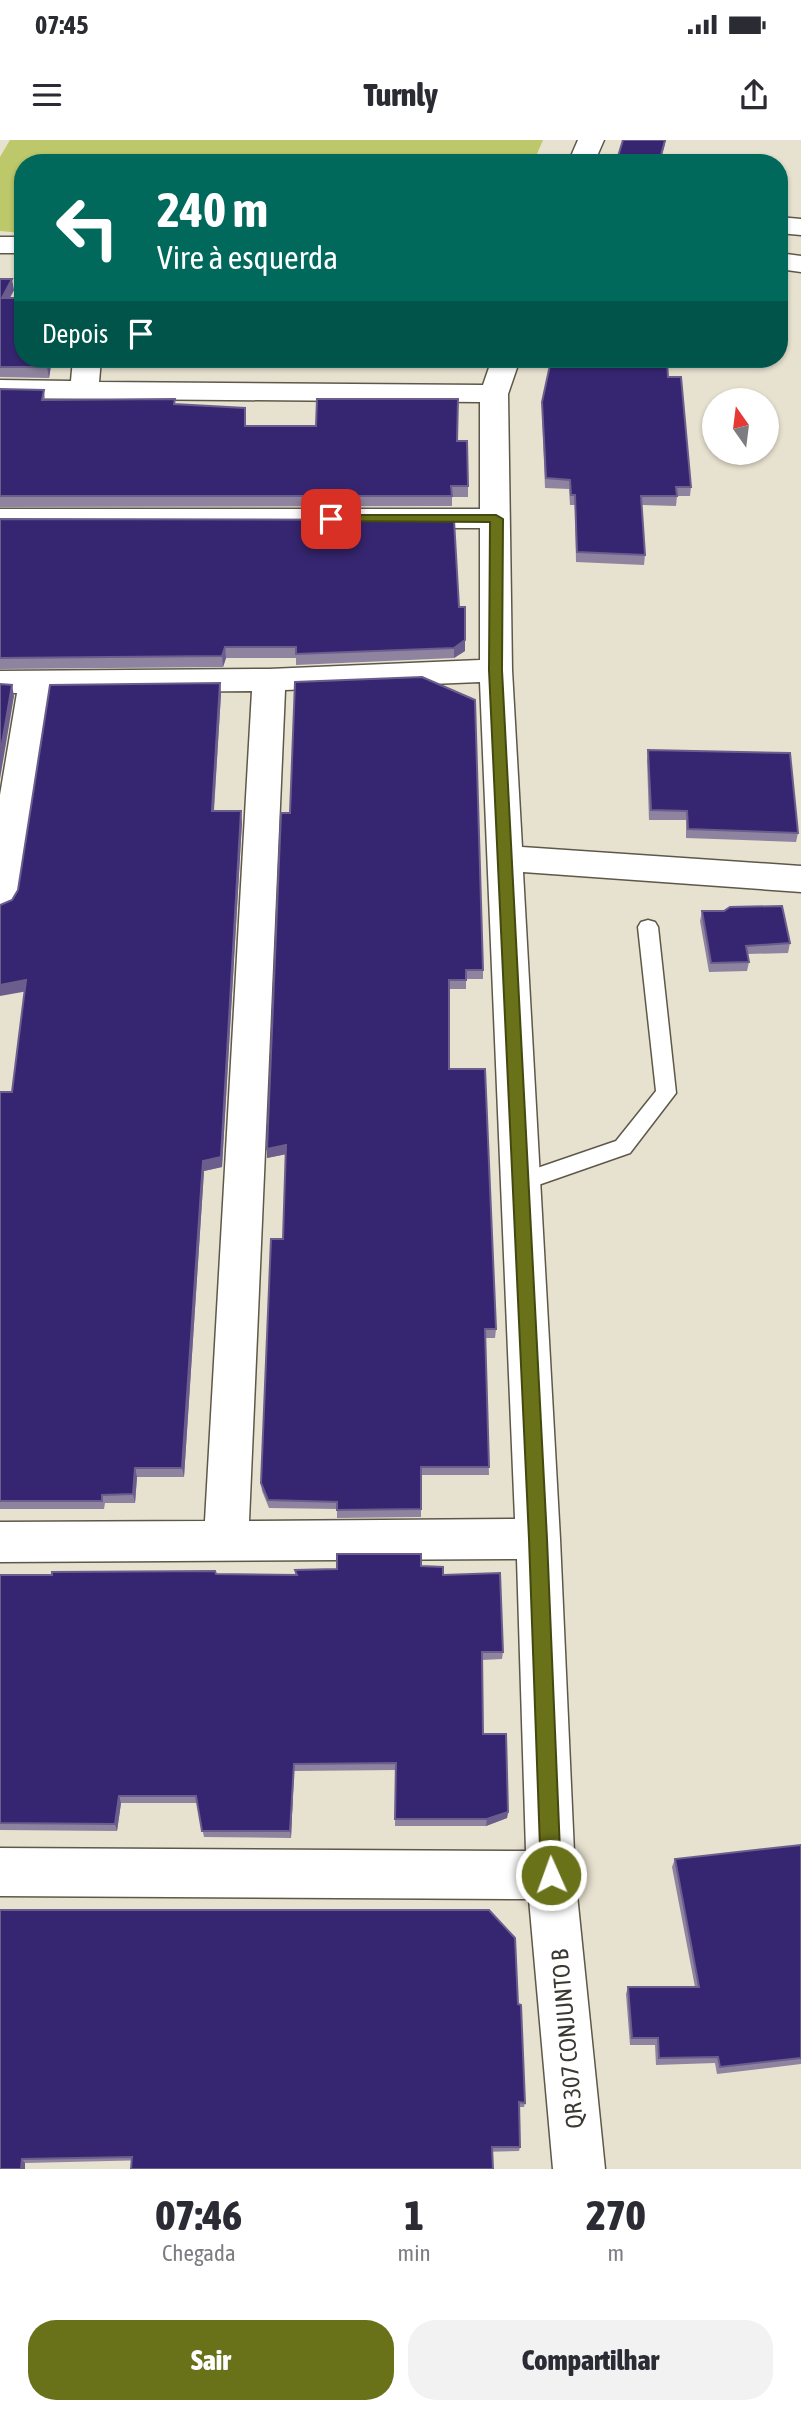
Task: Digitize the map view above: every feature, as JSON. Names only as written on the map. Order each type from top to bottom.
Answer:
[{"type":"street","points":[[84,390],[86,368]]},
{"type":"street","points":[[0,389],[84,390],[500,377]]},
{"type":"street","name":"QR 307 CONJUNTO B","points":[[500,377],[496,670],[538,1539],[551,1875],[579,2169]]},
{"type":"street","points":[[0,518],[496,519]]},
{"type":"street","points":[[0,682],[269,680],[496,670]]},
{"type":"street","points":[[226,1540],[269,680]]},
{"type":"street","points":[[0,900],[35,683]]},
{"type":"street","points":[[505,859],[801,879]]},
{"type":"street","points":[[0,1542],[538,1539]]},
{"type":"street","points":[[0,1871],[551,1875]]},
{"type":"lane","points":[[521,1182],[623,1147],[666,1093],[648,927]]},
{"type":"green space","points":[[10,140],[543,140],[537,154],[14,154],[14,232],[0,231],[0,157]]},
{"type":"building","points":[[623,140],[665,140],[661,154],[619,154]]},
{"type":"building","points":[[0,279],[12,279],[2,298],[14,298],[14,367],[0,367]]},
{"type":"building","points":[[549,368],[667,368],[668,377],[681,377],[691,487],[676,487],[677,496],[641,496],[645,555],[577,552],[575,495],[571,495],[570,480],[546,478],[542,402]]},
{"type":"building","points":[[0,389],[44,390],[42,400],[175,399],[174,404],[245,408],[245,426],[316,426],[317,399],[458,399],[457,441],[467,441],[468,486],[451,486],[452,496],[0,496]]},
{"type":"building","points":[[0,519],[454,520],[459,607],[465,607],[465,640],[454,648],[296,654],[296,647],[225,647],[222,656],[0,658]]},
{"type":"building","points":[[422,677],[475,700],[483,970],[466,970],[466,980],[449,980],[449,1069],[485,1069],[496,1329],[485,1329],[489,1467],[421,1467],[421,1509],[337,1510],[337,1502],[268,1500],[261,1483],[271,1239],[283,1239],[286,1145],[267,1149],[281,813],[290,813],[295,682]]},
{"type":"building","points":[[220,683],[212,811],[241,811],[221,1157],[203,1161],[182,1468],[135,1468],[133,1494],[102,1495],[102,1501],[0,1501],[0,1092],[12,1092],[26,980],[0,985],[0,905],[12,900],[18,890],[50,685]]},
{"type":"building","points":[[0,684],[12,685],[0,755]]},
{"type":"building","points":[[648,750],[790,753],[798,833],[688,829],[687,811],[651,810]]},
{"type":"building","points":[[782,906],[790,943],[746,946],[749,962],[711,963],[702,911],[724,911],[730,907]]},
{"type":"building","points":[[337,1554],[421,1554],[421,1566],[443,1567],[443,1575],[500,1573],[503,1652],[482,1652],[483,1734],[506,1734],[508,1812],[487,1819],[395,1819],[396,1763],[294,1764],[290,1831],[202,1831],[196,1796],[119,1796],[115,1824],[0,1823],[0,1575],[215,1571],[216,1574],[297,1575],[295,1570],[337,1569]]},
{"type":"building","points":[[801,1845],[801,2058],[720,2067],[718,2057],[659,2058],[658,2038],[632,2038],[628,1987],[699,1987],[675,1859]]},
{"type":"building","points":[[0,1910],[489,1910],[515,1938],[525,2103],[519,2102],[520,2147],[492,2147],[493,2169],[131,2169],[132,2157],[22,2159],[21,2169],[0,2169]]},
{"type":"route","points":[[331,519],[496,519],[496,670],[538,1539],[551,1875]]}]
